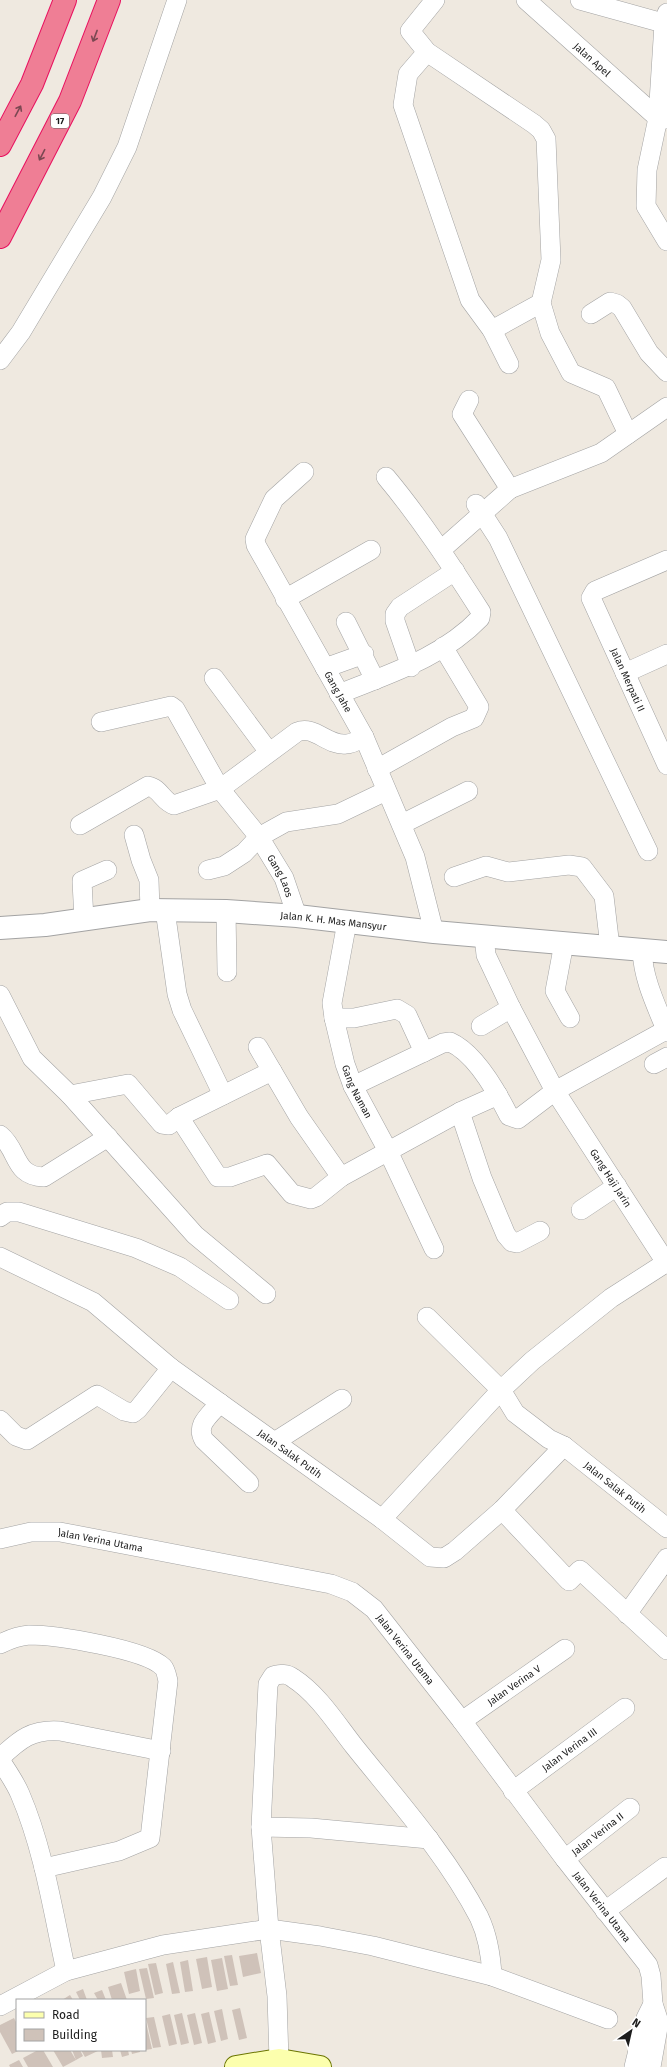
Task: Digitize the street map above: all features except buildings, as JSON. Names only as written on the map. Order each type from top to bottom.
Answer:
[{"type":"highway","points":[[0,145],[32,84],[65,0]]},
{"type":"highway","name":"17","points":[[0,237],[70,101],[109,0]]},
{"type":"main road","points":[[236,2067],[279,2060],[320,2067]]},
{"type":"street","points":[[0,360],[21,332],[102,197],[127,147],[177,0]]},
{"type":"street","points":[[435,0],[410,31],[427,52],[534,124],[541,130],[546,139],[551,260],[541,303],[550,333],[571,373],[606,388],[628,434]]},
{"type":"street","name":"Jalan Apel","points":[[526,0],[662,118]]},
{"type":"street","points":[[580,0],[666,20],[662,118],[648,170],[646,206],[667,241]]},
{"type":"street","points":[[427,52],[408,74],[403,105],[470,300],[492,330],[509,364]]},
{"type":"street","points":[[591,314],[610,302],[617,304],[622,308],[649,353],[667,372]]},
{"type":"street","points":[[492,330],[541,303]]},
{"type":"street","points":[[469,400],[462,414],[510,489]]},
{"type":"street","points":[[441,550],[480,509],[510,489],[601,453],[667,407]]},
{"type":"street","name":"Gang Jahe","points":[[304,472],[274,499],[255,539],[285,599],[364,737],[386,791],[416,857],[434,932]]},
{"type":"street","points":[[339,694],[411,666],[443,647],[480,618],[480,612],[441,550],[409,505],[386,477]]},
{"type":"street","points":[[480,509],[498,538],[648,851]]},
{"type":"street","points":[[285,599],[370,550]]},
{"type":"street","name":"Jalan Merpati II","points":[[667,560],[595,591],[591,598],[667,764]]},
{"type":"street","points":[[411,666],[395,621],[395,614],[400,607],[455,571]]},
{"type":"street","points":[[346,622],[364,654],[375,680]]},
{"type":"street","points":[[377,769],[452,727],[474,718],[479,707],[443,647]]},
{"type":"street","points":[[325,668],[364,654]]},
{"type":"street","points":[[625,673],[667,654]]},
{"type":"street","points":[[214,678],[269,752]]},
{"type":"street","name":"Gang Laos","points":[[101,722],[171,706],[178,713],[220,789],[259,837],[284,878],[297,916]]},
{"type":"street","points":[[80,825],[148,786],[156,789],[167,802],[174,805],[220,789],[269,752],[303,729],[310,730],[336,744],[348,744],[364,737]]},
{"type":"street","points":[[208,870],[224,866],[244,853],[259,837],[286,822],[338,814],[386,791]]},
{"type":"street","points":[[402,824],[468,791]]},
{"type":"street","points":[[134,835],[141,860],[149,880],[182,1010],[224,1095]]},
{"type":"street","points":[[454,876],[486,866],[508,872],[569,864],[582,868],[604,896],[610,946]]},
{"type":"street","points":[[84,920],[82,881],[107,870]]},
{"type":"street","name":"Jalan K. H. Mas Mansyur","points":[[0,928],[84,920],[157,910],[226,911],[297,916],[434,932],[667,952]]},
{"type":"street","points":[[226,911],[227,972]]},
{"type":"street","name":"Gang Naman","points":[[347,922],[332,1004],[345,1064],[353,1086],[388,1151],[434,1249]]},
{"type":"street","name":"Gang Haji Jarin","points":[[484,936],[486,955],[511,1008],[555,1091],[667,1263]]},
{"type":"street","points":[[564,943],[555,991],[570,1018]]},
{"type":"street","points":[[353,1086],[442,1043],[450,1042],[465,1051],[498,1095],[509,1116],[516,1119],[555,1091],[667,1031],[649,988],[642,950]]},
{"type":"street","points":[[0,995],[4,1014],[32,1058],[70,1095],[195,1235],[266,1294]]},
{"type":"street","points":[[481,1026],[511,1008]]},
{"type":"street","points":[[334,1018],[354,1018],[397,1009],[406,1015],[424,1052]]},
{"type":"street","points":[[258,1047],[299,1117],[341,1177]]},
{"type":"street","points":[[70,1095],[128,1084],[162,1124],[169,1125],[179,1117],[272,1071]]},
{"type":"street","points":[[179,1117],[218,1177],[230,1178],[267,1164],[292,1194],[310,1199],[316,1197],[341,1177],[460,1112],[498,1095]]},
{"type":"street","points":[[460,1112],[482,1178],[506,1235],[512,1242],[517,1243],[540,1230]]},
{"type":"street","points":[[0,1135],[21,1169],[32,1177],[44,1177],[108,1137]]},
{"type":"street","points":[[581,1210],[617,1186]]},
{"type":"street","points":[[0,1217],[8,1212],[19,1212],[136,1248],[180,1268],[229,1300]]},
{"type":"street","name":"Jalan Salak Putih","points":[[0,1257],[93,1302],[171,1368],[276,1441],[382,1519],[430,1557],[444,1558],[455,1551],[502,1510],[564,1446]]},
{"type":"street","points":[[382,1519],[500,1390],[532,1361],[611,1298],[667,1263]]},
{"type":"street","name":"Jalan Salak Putih","points":[[427,1318],[500,1390],[515,1413],[549,1440],[564,1446],[667,1528]]},
{"type":"street","points":[[0,1420],[16,1436],[27,1440],[97,1395],[124,1411],[133,1413],[138,1409],[171,1368]]},
{"type":"street","points":[[276,1441],[342,1399]]},
{"type":"street","points":[[220,1403],[202,1426],[200,1431],[201,1435],[204,1440],[249,1483]]},
{"type":"street","points":[[502,1510],[569,1581],[580,1570],[667,1650]]},
{"type":"street","name":"Jalan Verina Utama","points":[[0,1539],[31,1532],[60,1532],[331,1584],[352,1592],[374,1609],[462,1721],[513,1791],[648,1965],[652,1976],[653,2004],[660,2022],[634,2067]]},
{"type":"street","points":[[628,1614],[667,1558]]},
{"type":"street","points":[[0,1644],[15,1637],[52,1636],[138,1654],[156,1662],[164,1668],[168,1681],[150,1838],[119,1851],[44,1868]]},
{"type":"street","name":"Jalan Verina V","points":[[462,1721],[565,1649]]},
{"type":"street","points":[[279,2060],[277,1996],[269,1929],[261,1827],[268,1684],[273,1676],[285,1674],[293,1677],[315,1698],[429,1839],[469,1899],[480,1919],[490,1949],[492,1976]]},
{"type":"street","name":"Jalan Verina III","points":[[513,1791],[625,1708]]},
{"type":"street","points":[[66,1971],[44,1868],[29,1818],[20,1793],[0,1759],[13,1746],[28,1736],[44,1730],[60,1731],[161,1751]]},
{"type":"street","name":"Jalan Verina II","points":[[565,1859],[630,1808]]},
{"type":"street","points":[[261,1827],[311,1828],[429,1839]]},
{"type":"street","points":[[605,1911],[665,1867]]},
{"type":"street","points":[[0,2006],[66,1971],[163,1945],[269,1929],[320,1936],[373,1946],[492,1976],[608,2020]]},
{"type":"street","name":"Jalan Verina Utama","points":[[648,2043],[651,2067]]}]
